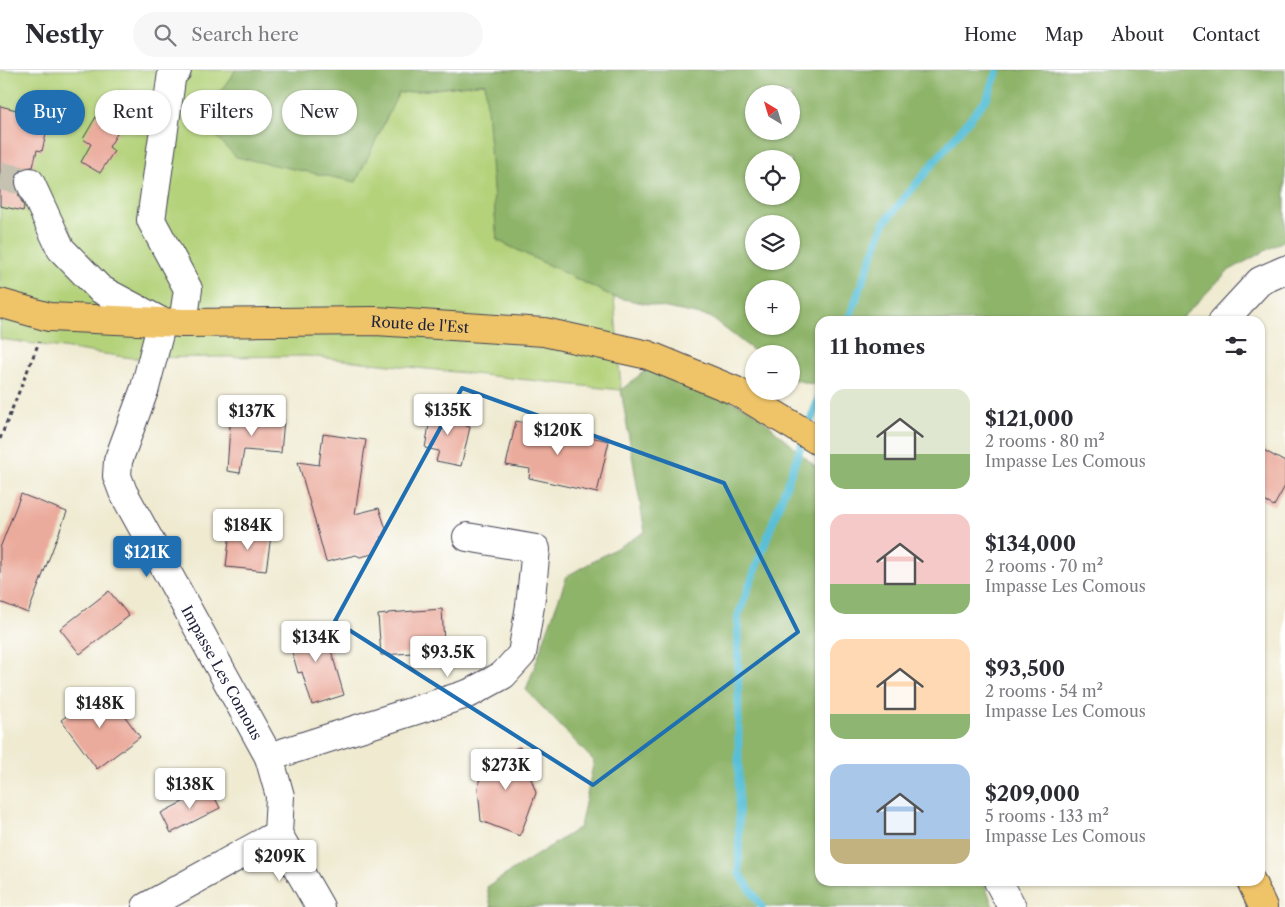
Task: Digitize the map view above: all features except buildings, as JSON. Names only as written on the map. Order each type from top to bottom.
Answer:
[{"type":"main road","name":"Route de l'Est","points":[[0,303],[49,317],[173,322],[376,321],[544,332],[648,355],[736,391],[815,439]]},
{"type":"main road","points":[[1254,886],[1263,907]]},
{"type":"street","name":"Impasse Les Comous","points":[[177,70],[172,73],[151,220],[188,289],[145,388],[118,461],[117,476],[123,492],[270,757],[280,796],[278,834]]},
{"type":"street","points":[[30,182],[61,249],[100,289],[173,322]]},
{"type":"street","points":[[1228,316],[1260,281],[1285,270]]},
{"type":"street","points":[[270,757],[470,693],[503,675],[522,654],[530,606],[536,549],[467,537]]},
{"type":"street","points":[[146,907],[278,834],[320,907]]},
{"type":"street","points":[[1001,886],[1012,907]]},
{"type":"path","points":[[0,438],[49,317]]},
{"type":"highlighted area","points":[[462,388],[724,483],[798,632],[593,785],[335,621]]},
{"type":"green space","points":[[0,70],[236,70],[221,90],[181,90],[181,135],[272,135],[272,109],[282,107],[282,135],[357,135],[357,97],[486,83],[497,240],[614,297],[621,390],[307,356],[132,358],[0,339]]},
{"type":"green space","points":[[236,70],[1285,70],[1285,240],[1228,271],[1184,316],[815,316],[815,385],[800,381],[800,345],[746,345],[710,317],[614,297],[497,240],[485,83],[399,92],[356,182],[236,157],[215,135],[272,135],[272,90],[221,90]]},
{"type":"green space","points":[[652,365],[753,411],[815,466],[815,886],[986,886],[993,907],[491,907],[487,887],[580,827],[594,761],[526,690],[567,576],[645,532],[621,390]]},
{"type":"waterway","points":[[850,316],[884,223],[987,98],[998,70]]},
{"type":"waterway","points":[[762,907],[739,873],[738,616],[815,408]]},
{"type":"tunnel","points":[[0,176],[30,182]]}]
